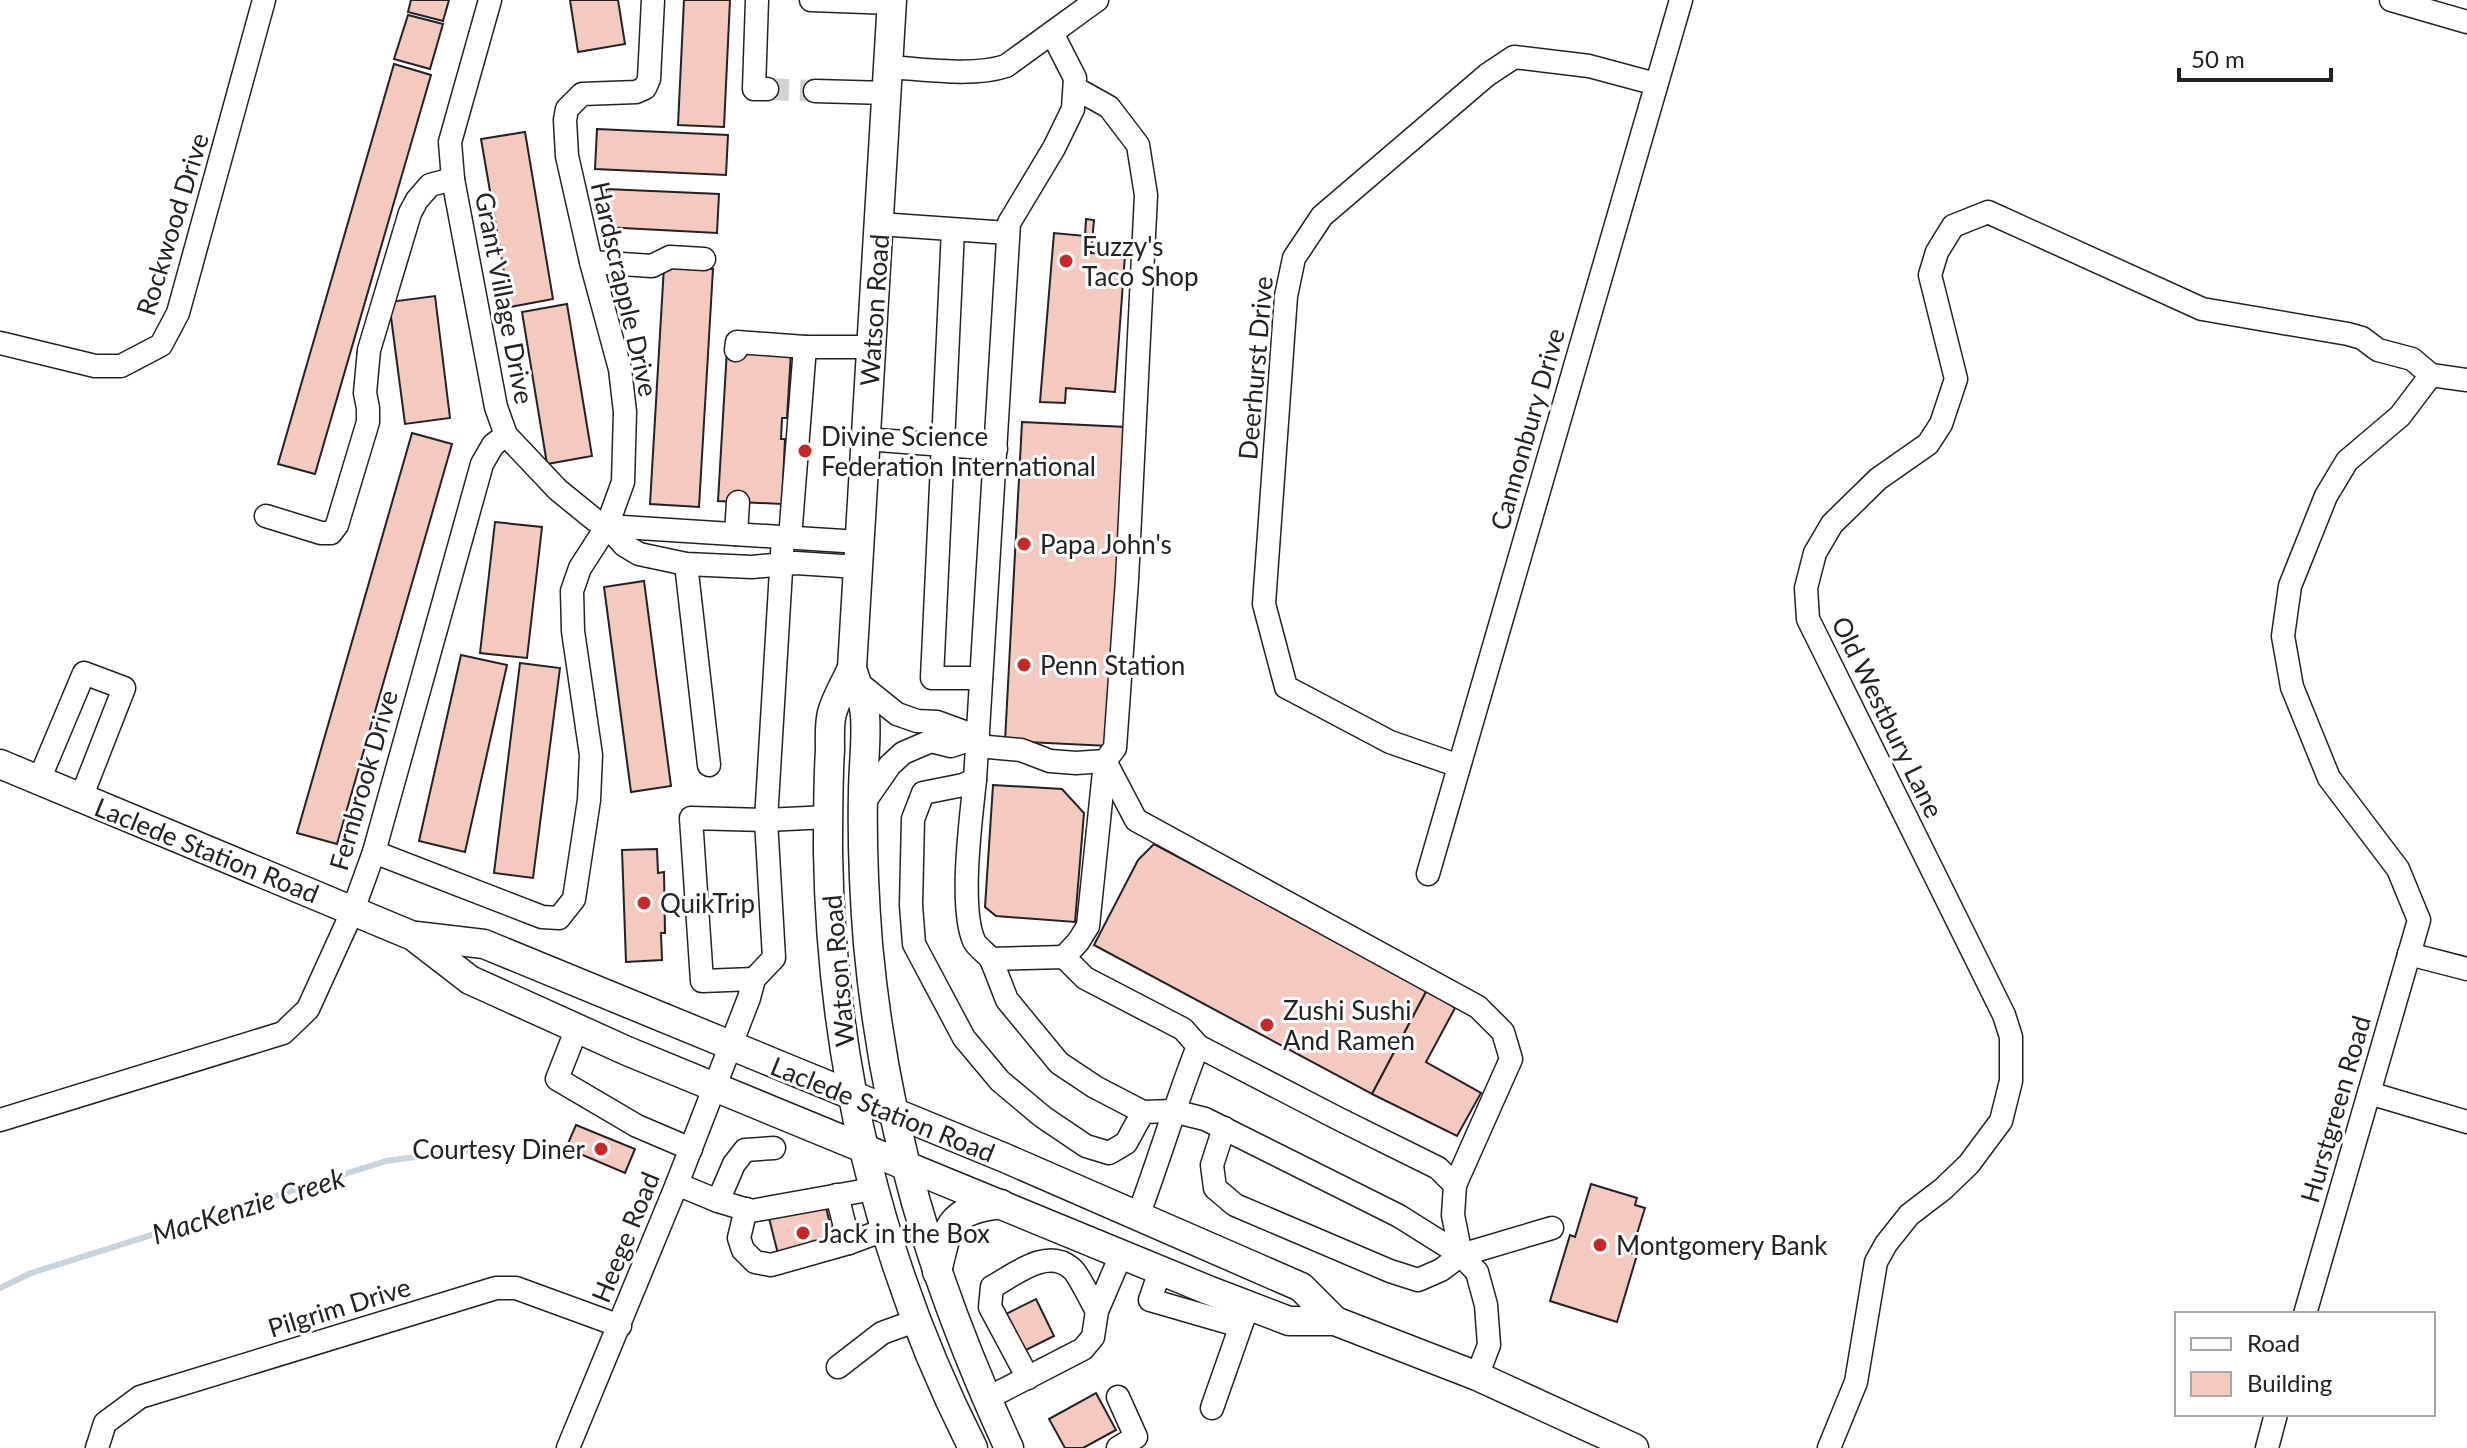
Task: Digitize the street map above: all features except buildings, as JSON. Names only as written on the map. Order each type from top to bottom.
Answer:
[{"type":"main road","name":"Watson Road","points":[[892,2],[858,554],[854,675],[865,713],[863,804],[869,956],[881,1053],[905,1165],[955,1325],[1009,1448]]},
{"type":"main road","name":"Watson Road","points":[[854,675],[832,713],[828,817],[833,954],[844,1046],[852,1096],[884,1230],[937,1375],[973,1448]]},
{"type":"main road","name":"Laclede Station Road","points":[[2,772],[39,780],[413,936],[470,980],[715,1087],[1160,1271],[1244,1316],[1289,1321],[1335,1321],[1477,1376],[1634,1448]]},
{"type":"main road","name":"Laclede Station Road","points":[[413,936],[484,944],[893,1113],[1301,1287],[1335,1321]]},
{"type":"main road","points":[[937,1273],[943,1246],[954,1221],[977,1207],[1001,1204]]},
{"type":"street","name":"Rockwood Drive","points":[[0,343],[95,366],[121,366],[161,345],[178,313],[264,0]]},
{"type":"street","name":"Grant Village Drive","points":[[490,0],[450,142],[453,179],[496,407],[506,435],[558,490],[639,554],[686,564],[752,567],[858,554]]},
{"type":"street","name":"Hardscrapple Drive","points":[[374,852],[542,917],[559,918],[574,899],[589,800],[591,755],[573,631],[572,591],[580,568],[607,526],[623,482],[625,412],[615,345],[591,262],[567,156],[565,120],[567,109],[582,94],[636,92],[645,88],[649,79],[653,0]]},
{"type":"street","points":[[757,0],[754,89],[767,89]]},
{"type":"street","points":[[811,0],[892,2]]},
{"type":"street","points":[[815,91],[888,80],[995,70],[1006,66],[1097,0]]},
{"type":"street","name":"Cannonbury Drive","points":[[1428,874],[1681,0]]},
{"type":"street","points":[[2391,0],[2467,22]]},
{"type":"street","points":[[1052,33],[1075,78],[1075,88],[1073,109],[1054,148],[1009,223],[975,780],[969,833],[967,909],[974,943],[991,959],[1007,1000],[1059,1063],[1095,1087],[1143,1112],[1173,1111],[1205,1119],[1399,1216],[1461,1255],[1477,1272],[1486,1305],[1489,1345],[1477,1376]]},
{"type":"street","name":"Deerhurst Drive","points":[[1459,766],[1390,742],[1286,687],[1264,604],[1286,296],[1294,258],[1322,216],[1487,75],[1514,57],[1589,66],[1656,84]]},
{"type":"street","points":[[991,959],[1064,957],[1088,926],[1105,761],[1115,748],[1127,580],[1146,195],[1138,145],[1109,107],[1075,88]]},
{"type":"street","name":"Grant Village Drive","points":[[266,516],[321,533],[331,533],[337,525],[368,422],[365,393],[369,350],[406,226],[417,200],[430,185],[453,179]]},
{"type":"street","name":"Old Westbury Lane","points":[[1829,1448],[1856,1382],[1876,1262],[1909,1215],[1969,1164],[2001,1121],[2011,1081],[2011,1037],[2004,1015],[1808,619],[1806,588],[1815,553],[1832,524],[1878,479],[1928,444],[1941,424],[1956,379],[1930,275],[1937,252],[1953,226],[1988,212],[2202,309],[2362,338],[2378,350],[2412,359],[2431,375],[2467,380]]},
{"type":"street","points":[[879,224],[1008,233]]},
{"type":"street","points":[[953,230],[932,678],[981,678]]},
{"type":"street","points":[[591,262],[652,266],[670,257],[704,259]]},
{"type":"street","points":[[736,350],[737,342],[805,347],[871,347]]},
{"type":"street","name":"Heege Road","points":[[568,1448],[691,1149],[754,979],[774,958],[766,820],[780,564],[786,537],[805,347]]},
{"type":"street","name":"Hurstgreen Road","points":[[2306,1312],[2419,920],[2398,869],[2329,778],[2292,687],[2283,636],[2290,586],[2326,496],[2347,461],[2400,416],[2431,375]]},
{"type":"street","name":"Fernbrook Drive","points":[[0,1120],[283,1033],[308,1009],[353,910],[374,852],[482,464],[493,445],[506,435]]},
{"type":"street","points":[[865,439],[996,449]]},
{"type":"street","points":[[736,534],[738,502]]},
{"type":"street","points":[[607,526],[786,537],[858,554]]},
{"type":"street","points":[[686,564],[709,765]]},
{"type":"street","points":[[39,780],[84,673],[124,688],[81,798]]},
{"type":"street","points":[[854,675],[897,714],[917,721],[937,722],[977,742],[1021,750],[1050,761],[1105,761]]},
{"type":"street","points":[[863,804],[890,765],[903,753],[931,741],[951,746],[977,742]]},
{"type":"street","points":[[1105,761],[1136,820],[1478,1007],[1503,1032],[1511,1059],[1455,1185],[1453,1215],[1461,1255]]},
{"type":"street","points":[[975,780],[923,793],[913,819],[911,905],[914,944],[964,1038],[1000,1081],[1043,1117],[1086,1146],[1109,1153],[1126,1143],[1143,1112]]},
{"type":"street","points":[[754,979],[702,981],[691,818],[766,820],[828,817]]},
{"type":"street","points":[[2409,954],[2467,969]]},
{"type":"street","points":[[1064,957],[1085,978],[1183,1029],[1198,1046],[1438,1168],[1455,1185]]},
{"type":"street","points":[[577,1028],[557,1079],[637,1126],[691,1149]]},
{"type":"street","points":[[1138,1216],[1198,1046]]},
{"type":"street","points":[[2369,1093],[2467,1122]]},
{"type":"street","points":[[1224,1128],[1212,1165],[1215,1188],[1235,1205],[1418,1280],[1441,1270],[1461,1255],[1552,1228]]},
{"type":"street","points":[[718,1201],[734,1164],[745,1150],[774,1148]]},
{"type":"street","points":[[677,1184],[751,1211],[873,1189]]},
{"type":"street","points":[[837,1195],[849,1243]]},
{"type":"street","points":[[746,1209],[739,1238],[743,1250],[755,1262],[771,1265],[884,1230]]},
{"type":"street","points":[[986,1399],[1083,1349],[1093,1337],[1097,1311],[1121,1255]]},
{"type":"street","points":[[1028,1378],[990,1307],[992,1287],[1041,1260],[1055,1260],[1072,1268],[1097,1311]]},
{"type":"street","name":"Pilgrim Drive","points":[[97,1448],[105,1423],[140,1397],[496,1288],[516,1288],[620,1326]]},
{"type":"street","points":[[1212,1408],[1244,1316]]},
{"type":"street","points":[[838,1367],[882,1333],[915,1321]]},
{"type":"street","points":[[1118,1397],[1136,1437],[1118,1448]]},
{"type":"street","points":[[2267,1448],[2275,1416]]},
{"type":"waterway","name":"MacKenzie Creek","points":[[0,1288],[31,1273],[386,1161],[458,1151],[503,1155]]},
{"type":"tunnel","points":[[767,89],[815,91]]},
{"type":"place","name":"Fuzzy's Taco Shop","points":[[1066,261]]},
{"type":"place","name":"Divine Science Federation International","points":[[805,451]]},
{"type":"place","name":"Papa John's","points":[[1024,544]]},
{"type":"place","name":"Penn Station","points":[[1024,665]]},
{"type":"place","name":"QuikTrip","points":[[644,903]]},
{"type":"place","name":"Zushi Sushi And Ramen","points":[[1267,1025]]},
{"type":"place","name":"Courtesy Diner","points":[[601,1149]]},
{"type":"place","name":"Jack in the Box","points":[[803,1233]]},
{"type":"place","name":"Montgomery Bank","points":[[1600,1245]]}]
